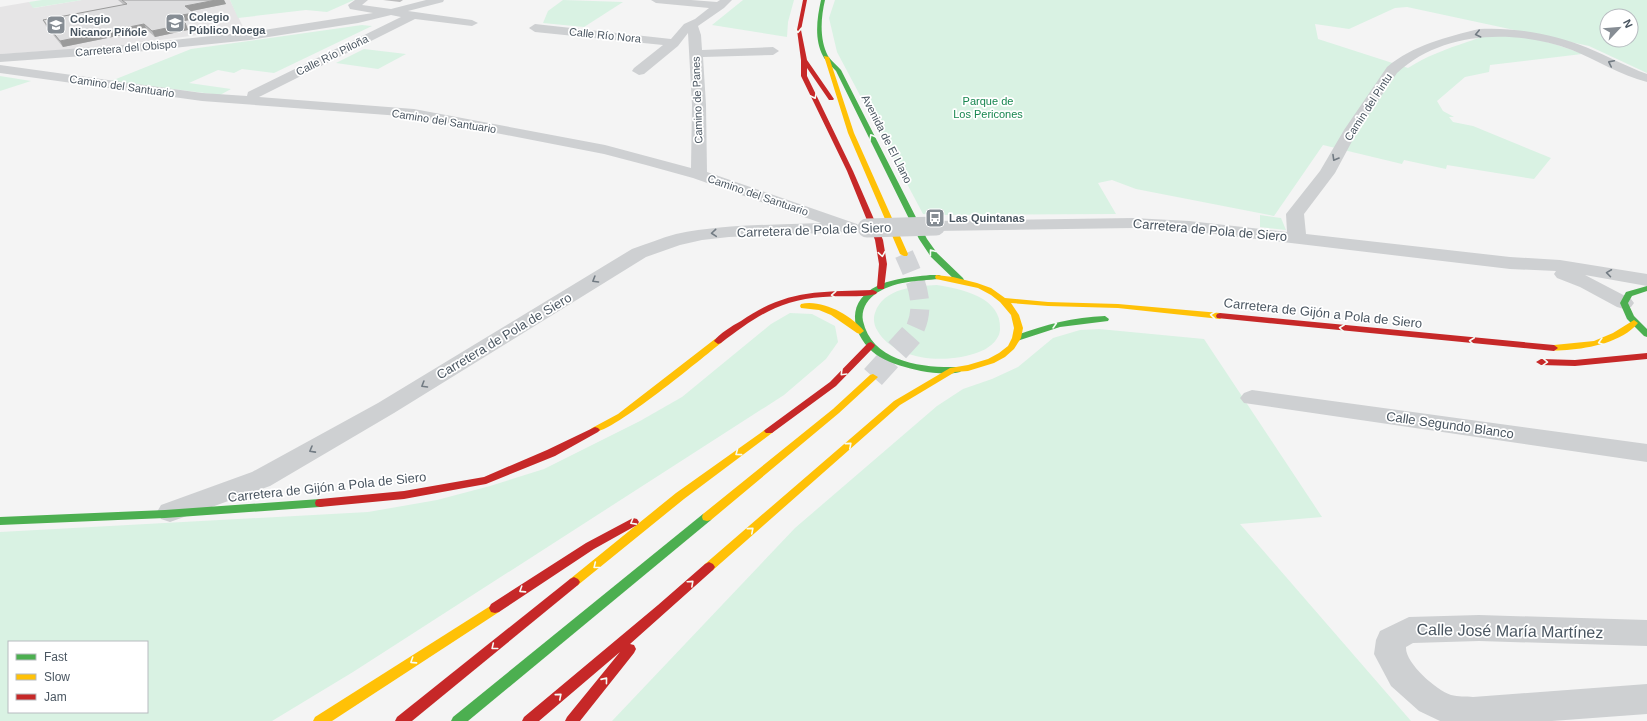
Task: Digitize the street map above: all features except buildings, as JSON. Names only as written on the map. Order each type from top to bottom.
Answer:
[{"type":"main road","points":[[805,0],[800,13],[797,32],[804,60],[804,76],[850,171],[879,240],[883,264],[881,287]]},
{"type":"main road","name":"Avenida de El Llano","points":[[823,0],[818,32],[821,46],[826,57],[838,70],[923,240],[934,255],[960,280]]},
{"type":"main road","points":[[826,57],[851,133],[904,254]]},
{"type":"main road","points":[[804,60],[820,81],[851,133]]},
{"type":"main road","points":[[939,277],[960,280],[984,288],[1003,300],[1014,313],[1019,327],[1017,338],[1007,352],[993,361],[974,367],[953,370],[921,368],[892,359],[871,345],[860,331],[858,316],[860,307],[865,299],[881,287],[898,281],[918,278],[939,277]]},
{"type":"main road","points":[[1647,288],[1629,294],[1624,303],[1626,313],[1634,323],[1647,334]]},
{"type":"main road","name":"Carretera de Gijón a Pola de Siero","points":[[0,521],[165,514],[404,495],[486,480],[551,453],[621,416],[657,386],[753,317],[783,302],[804,297],[873,292]]},
{"type":"main road","name":"Carretera de Gijón a Pola de Siero","points":[[1003,300],[1048,304],[1118,306],[1544,348],[1565,348],[1603,342],[1626,332],[1634,323]]},
{"type":"main road","name":"Carretera de Gijón a Pola de Siero","points":[[753,317],[774,310],[814,306],[829,309],[843,315],[860,331]]},
{"type":"main road","points":[[1017,338],[1059,322],[1082,319],[1116,320]]},
{"type":"main road","points":[[402,721],[680,496],[833,384],[871,345]]},
{"type":"main road","points":[[1528,361],[1575,363],[1647,356]]},
{"type":"main road","points":[[529,721],[662,609],[897,403],[953,370]]},
{"type":"main road","points":[[458,721],[836,411],[873,377]]},
{"type":"main road","points":[[320,721],[590,546],[680,496]]},
{"type":"main road","points":[[572,721],[662,609]]},
{"type":"street","points":[[363,0],[354,5],[354,8],[472,23]]},
{"type":"street","name":"Carretera del Obispo","points":[[0,58],[125,49],[250,36],[336,24],[439,0]]},
{"type":"street","points":[[656,0],[723,3]]},
{"type":"street","points":[[639,71],[674,43],[691,24],[723,3]]},
{"type":"street","name":"Calle Río Piloña","points":[[252,95],[412,16]]},
{"type":"street","name":"Camino de Panes","points":[[691,24],[694,35],[699,105],[698,175]]},
{"type":"street","name":"Calle Río Nora","points":[[535,28],[674,43]]},
{"type":"street","name":"Camin del Pintu","points":[[1297,238],[1295,214],[1327,173],[1351,130],[1397,64],[1420,52],[1479,33],[1494,32],[1517,34],[1583,50],[1628,72],[1647,78]]},
{"type":"street","points":[[695,54],[773,51]]},
{"type":"street","points":[[0,63],[23,56]]},
{"type":"street","name":"Camino del Santuario","points":[[0,70],[202,97],[414,113],[604,150],[698,175],[859,228]]},
{"type":"street","name":"Carretera de Pola de Siero","points":[[165,514],[261,479],[386,408],[639,253],[676,240],[702,235],[730,232],[859,228],[1133,223],[1189,226],[1532,265],[1560,266],[1638,277],[1647,280]]},
{"type":"street","name":"Carretera de Pola de Siero","points":[[1532,265],[1566,274],[1587,283],[1624,303]]},
{"type":"street","name":"Calle Segundo Blanco","points":[[1252,398],[1647,453]]},
{"type":"street","name":"Calle José María Martínez","points":[[1647,633],[1479,628],[1409,630],[1391,640],[1390,654],[1402,676],[1430,701],[1451,710],[1473,712],[1647,699]]},
{"type":"shaded area","points":[[82,0],[230,0],[244,29],[129,44],[130,46],[0,54],[0,7],[29,2],[34,8]]},
{"type":"green space","points":[[42,0],[82,0],[33,8],[29,2]]},
{"type":"green space","points":[[230,0],[354,0],[327,12],[306,10],[238,18]]},
{"type":"green space","points":[[563,0],[623,2],[584,27],[543,23],[548,11]]},
{"type":"green space","points":[[743,0],[794,0],[788,22],[787,37],[712,25]]},
{"type":"green space","name":"Parque de Los Pericones","points":[[835,0],[1647,0],[1647,73],[1589,46],[1407,7],[1395,8],[1349,29],[1315,24],[1318,39],[1408,68],[1437,53],[1490,34],[1523,37],[1582,54],[1490,65],[1489,72],[1465,77],[1437,101],[1443,111],[1454,117],[1449,117],[1453,122],[1473,126],[1551,158],[1534,179],[1447,165],[1446,169],[1404,160],[1402,164],[1323,145],[1274,216],[1136,189],[1112,180],[1098,183],[1116,214],[923,214],[837,52],[829,18]]},
{"type":"green space","points":[[362,25],[372,26],[274,73],[242,69],[234,73],[218,70],[189,83],[231,89],[220,95],[111,81],[191,49]]},
{"type":"green space","points":[[364,49],[406,54],[378,69],[336,63]]},
{"type":"green space","points":[[0,76],[31,81],[0,91]]},
{"type":"green space","points":[[1260,215],[1281,218],[1286,230],[1260,227]]},
{"type":"green space","points":[[937,285],[957,289],[978,296],[994,309],[999,318],[1000,329],[998,337],[993,344],[982,351],[967,356],[938,359],[924,358],[909,354],[896,349],[885,341],[875,326],[874,319],[879,305],[885,298],[892,293],[901,290],[919,286]]},
{"type":"green space","points":[[790,313],[812,314],[835,326],[838,342],[826,359],[784,395],[353,672],[272,721],[0,721],[0,532],[368,512],[437,500],[490,486],[544,469],[640,421],[682,397],[771,324]]},
{"type":"green space","points":[[1099,329],[1204,339],[1322,517],[1240,524],[1411,721],[612,721],[795,528],[937,406],[963,389],[992,379],[1018,367],[1053,338],[1080,330]]},
{"type":"tunnel","points":[[904,254],[913,274],[919,295],[920,305],[916,326],[911,336]]},
{"type":"tunnel","points":[[873,377],[911,335]]},
{"type":"traffic: fast","points":[[823,0],[820,15],[820,36],[826,57]]},
{"type":"traffic: fast","points":[[826,57],[838,70],[923,239],[934,255],[960,280]]},
{"type":"traffic: fast","points":[[939,277],[921,278],[899,282],[880,288],[871,293],[861,304],[859,321],[863,335],[871,346],[883,355],[898,362],[913,366],[929,369],[957,370]]},
{"type":"traffic: fast","points":[[1647,288],[1629,294],[1624,303],[1630,317],[1647,334]]},
{"type":"traffic: fast","points":[[1017,338],[1060,324],[1082,320],[1105,319]]},
{"type":"traffic: fast","points":[[0,521],[165,514],[320,503]]},
{"type":"traffic: fast","points":[[458,721],[707,517]]},
{"type":"traffic: slow","points":[[826,57],[851,133],[904,254]]},
{"type":"traffic: slow","points":[[939,277],[975,284],[994,293],[1011,309],[1015,315],[1018,328],[1017,338],[1011,347],[1002,355],[991,361],[957,370]]},
{"type":"traffic: slow","points":[[1003,300],[1048,304],[1118,306],[1220,316]]},
{"type":"traffic: slow","points":[[804,306],[820,308],[841,316],[860,331]]},
{"type":"traffic: slow","points":[[1554,348],[1597,343],[1616,335],[1634,323]]},
{"type":"traffic: slow","points":[[595,430],[621,416],[718,341]]},
{"type":"traffic: slow","points":[[709,567],[897,403],[953,370]]},
{"type":"traffic: slow","points":[[707,517],[836,411],[873,377]]},
{"type":"traffic: slow","points":[[574,582],[680,496],[769,431]]},
{"type":"traffic: slow","points":[[320,721],[495,608]]},
{"type":"traffic: jam","points":[[804,60],[799,30],[805,0]]},
{"type":"traffic: jam","points":[[804,60],[804,76],[850,171],[879,240],[883,264],[881,287]]},
{"type":"traffic: jam","points":[[804,60],[831,99]]},
{"type":"traffic: jam","points":[[718,341],[758,313],[784,301],[805,296],[873,292]]},
{"type":"traffic: jam","points":[[1220,316],[1554,348]]},
{"type":"traffic: jam","points":[[769,431],[833,384],[871,345]]},
{"type":"traffic: jam","points":[[1541,362],[1575,363],[1647,356]]},
{"type":"traffic: jam","points":[[320,503],[404,495],[486,480],[551,453],[595,430]]},
{"type":"traffic: jam","points":[[495,608],[590,546],[633,522]]},
{"type":"traffic: jam","points":[[529,721],[662,609],[709,567]]},
{"type":"traffic: jam","points":[[402,721],[574,582]]},
{"type":"traffic: jam","points":[[572,721],[630,649]]},
{"type":"place","name":"Colegio Público Noega","points":[[175,23]]},
{"type":"place","name":"Colegio Nicanor Piñole","points":[[56,25]]},
{"type":"place","name":"Las Quintanas","points":[[935,218]]}]
